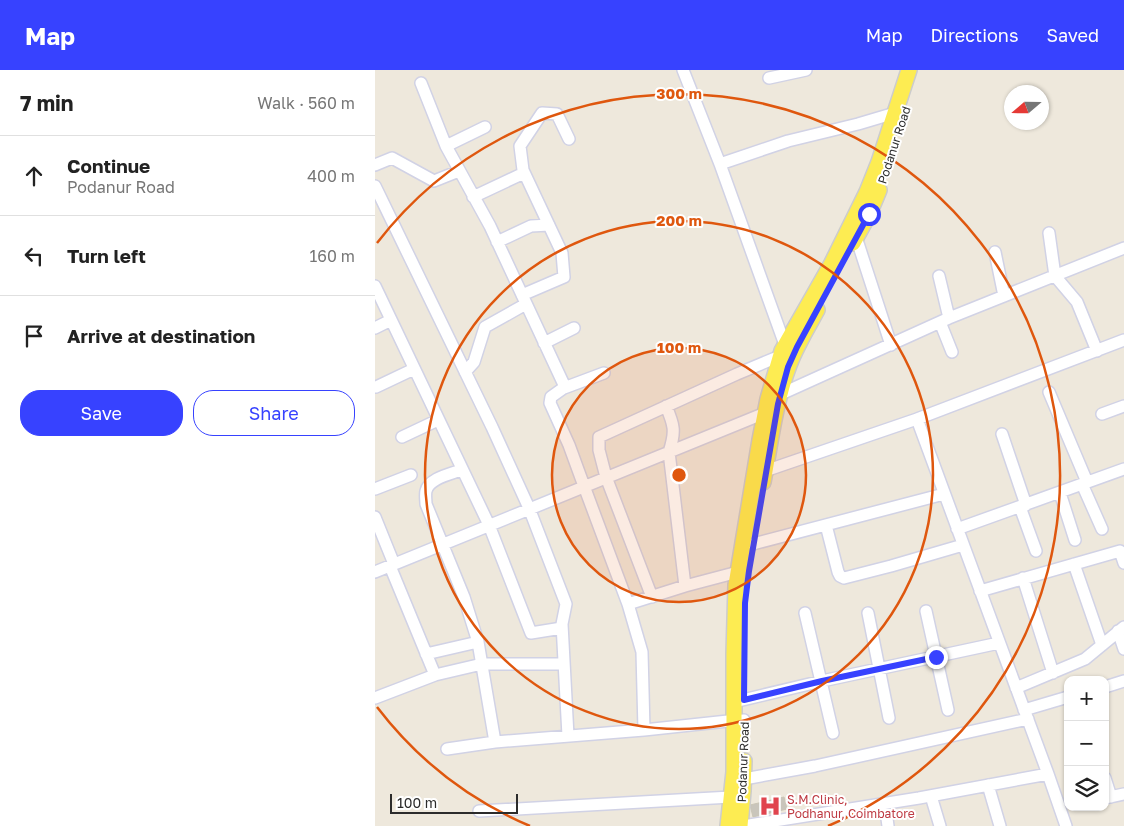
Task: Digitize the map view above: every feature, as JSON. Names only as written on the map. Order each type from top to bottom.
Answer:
[{"type":"main road","points":[[728,826],[739,721],[735,612],[738,572],[783,350],[831,265],[867,192],[909,70]]},
{"type":"main road","name":"Podanur Road","points":[[739,701],[745,603],[765,471],[771,414],[781,394],[788,367],[797,347],[869,214],[919,70]]},
{"type":"main road","name":"Podanur Road","points":[[739,721],[744,779],[742,826]]},
{"type":"street","points":[[652,597],[606,477],[599,450],[599,437],[783,350],[720,164],[683,70]]},
{"type":"street","points":[[769,78],[806,70]]},
{"type":"street","points":[[421,83],[446,146],[497,242],[564,388]]},
{"type":"street","points":[[465,372],[474,362],[485,327],[524,299],[564,277],[562,252],[524,173],[520,146],[542,113],[557,114],[569,139]]},
{"type":"street","points":[[720,164],[788,141],[895,113]]},
{"type":"street","points":[[446,146],[485,127]]},
{"type":"street","points":[[375,165],[392,158],[434,181],[459,171]]},
{"type":"street","points":[[473,197],[524,173]]},
{"type":"street","points":[[375,186],[529,508],[566,604],[562,628],[568,736]]},
{"type":"street","points":[[497,242],[531,226],[549,225]]},
{"type":"street","points":[[1049,232],[1055,276],[1077,302],[1097,350]]},
{"type":"street","points":[[856,237],[891,345]]},
{"type":"street","points":[[781,394],[945,320],[1124,248]]},
{"type":"street","points":[[995,252],[1004,296]]},
{"type":"street","points":[[939,276],[945,320],[953,352]]},
{"type":"street","points":[[375,286],[461,470],[489,525],[531,633],[562,628]]},
{"type":"street","points":[[375,328],[391,320]]},
{"type":"street","points":[[544,343],[574,328]]},
{"type":"street","points":[[765,471],[917,419],[1124,340]]},
{"type":"street","points":[[376,387],[414,369]]},
{"type":"street","points":[[604,373],[564,388],[551,398],[550,403],[569,445],[628,604],[642,652],[644,730]]},
{"type":"street","points":[[1049,392],[1102,529]]},
{"type":"street","points":[[666,406],[672,420],[675,436],[669,452],[685,586]]},
{"type":"street","points":[[1102,414],[1124,406]]},
{"type":"street","points":[[375,572],[606,477],[771,414]]},
{"type":"street","points":[[917,419],[1048,774],[1064,808]]},
{"type":"street","points":[[401,437],[438,420]]},
{"type":"street","points":[[1002,434],[1036,550]]},
{"type":"street","points":[[957,530],[1124,469]]},
{"type":"street","points":[[461,470],[434,481],[428,486],[425,492],[426,504],[464,597],[478,642],[495,742]]},
{"type":"street","points":[[375,489],[411,475]]},
{"type":"street","points":[[1060,493],[1075,540]]},
{"type":"street","points":[[753,544],[944,494]]},
{"type":"street","points":[[375,517],[435,675]]},
{"type":"street","points":[[826,525],[838,572],[844,578],[963,544]]},
{"type":"street","points":[[980,591],[1120,551],[1124,563]]},
{"type":"street","points":[[1074,564],[1102,645]]},
{"type":"street","points":[[628,604],[738,572]]},
{"type":"street","points":[[1023,578],[1053,673]]},
{"type":"street","points":[[926,612],[948,710]]},
{"type":"street","points":[[805,613],[833,733]]},
{"type":"street","points":[[868,613],[889,718]]},
{"type":"street","points":[[1016,688],[1085,659],[1121,629]]},
{"type":"street","points":[[1121,629],[1124,649]]},
{"type":"street","points":[[427,654],[478,642]]},
{"type":"street","points":[[739,701],[999,643]]},
{"type":"street","points":[[375,698],[435,675],[482,664],[564,664]]},
{"type":"street","points":[[1109,686],[1124,681]]},
{"type":"street","points":[[744,779],[815,766],[1026,715],[1064,700]]},
{"type":"street","points":[[447,749],[495,742],[739,721]]},
{"type":"street","points":[[742,826],[885,804],[1048,774]]},
{"type":"street","points":[[989,785],[1000,826]]},
{"type":"street","points":[[1109,798],[1124,794]]},
{"type":"street","points":[[931,796],[940,826]]},
{"type":"street","points":[[479,811],[731,797]]},
{"type":"street","points":[[885,804],[889,826]]},
{"type":"street","points":[[1064,811],[1065,826]]},
{"type":"building","points":[[784,797],[787,809],[753,817],[750,805]]},
{"type":"place","name":"S.M.Clinic, Podhanur, Coimbatore","points":[[770,806]]},
{"type":"route","points":[[869,214],[797,347],[788,367],[778,404],[759,508],[745,603],[743,634],[744,700],[936,657]]}]
